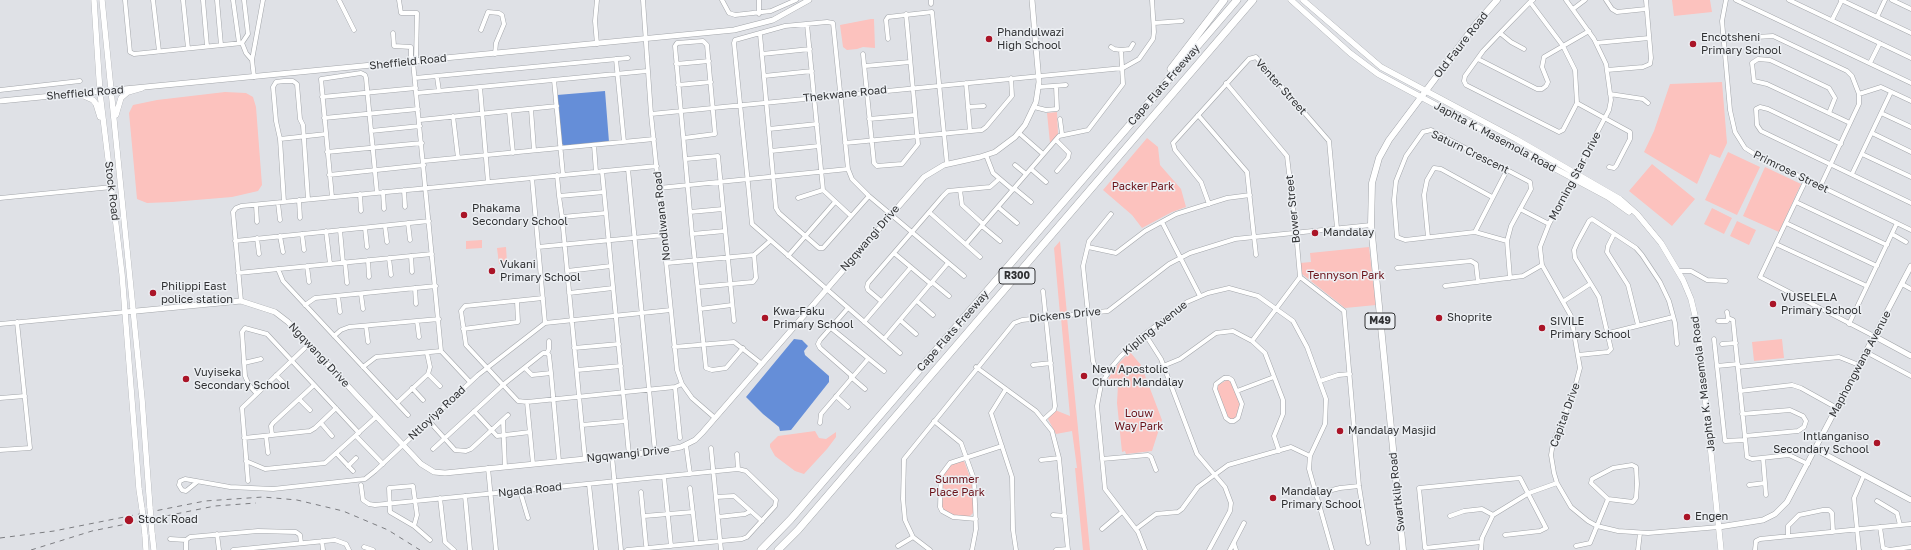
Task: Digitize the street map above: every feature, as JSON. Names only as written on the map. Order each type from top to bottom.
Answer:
[{"type":"highway","points":[[1140,112],[1224,0]]},
{"type":"highway","name":"Cape Flats Freeway","points":[[761,550],[791,519],[1236,0]]},
{"type":"highway","name":"Cape Flats Freeway","points":[[778,550],[798,530],[1253,0]]},
{"type":"highway","points":[[1200,62],[1226,36],[1258,0]]},
{"type":"main road","name":"Stock Road","points":[[94,0],[104,131],[142,399],[154,550]]},
{"type":"main road","name":"Stock Road","points":[[102,0],[115,124],[129,312],[139,489],[146,550]]},
{"type":"main road","name":"Japhta K. Masemola Road","points":[[1291,0],[1361,62],[1378,74],[1420,98],[1575,176]]},
{"type":"main road","name":"Japhta K. Masemola Road","points":[[1303,0],[1381,67],[1516,139],[1618,203],[1649,229],[1668,252],[1679,270],[1691,299],[1699,332],[1721,550]]},
{"type":"main road","name":"Old Faure Road","points":[[1425,91],[1476,24],[1498,0]]},
{"type":"main road","points":[[115,124],[117,105],[121,98],[128,92],[142,88]]},
{"type":"main road","name":"Swartklip Road","points":[[1403,550],[1371,225],[1371,188],[1379,158],[1389,140],[1425,91]]},
{"type":"main road","points":[[70,95],[84,96],[96,104],[104,131]]},
{"type":"street","points":[[124,0],[130,53],[134,54],[240,43],[248,34],[244,0]]},
{"type":"street","points":[[153,0],[159,51]]},
{"type":"street","points":[[183,0],[188,48]]},
{"type":"street","points":[[203,0],[206,46]]},
{"type":"street","points":[[217,0],[221,45]]},
{"type":"street","points":[[233,0],[240,43],[252,60]]},
{"type":"street","points":[[254,77],[252,60],[263,0]]},
{"type":"street","points":[[339,0],[354,30]]},
{"type":"street","points":[[399,0],[401,13],[417,13],[413,62]]},
{"type":"street","points":[[597,0],[595,21],[597,44]]},
{"type":"street","name":"Nondlwana Road","points":[[643,0],[651,114],[667,263],[674,347],[682,384],[692,398],[715,418]]},
{"type":"street","points":[[722,0],[726,10],[731,14],[759,14],[771,11],[793,1]]},
{"type":"street","points":[[759,0],[759,14]]},
{"type":"street","name":"Sheffield Road","points":[[0,101],[111,92],[727,31],[754,26],[782,16],[809,0]]},
{"type":"street","name":"Ngqwangi Drive","points":[[129,312],[241,301],[275,312],[288,322],[421,464],[434,472],[445,473],[672,450],[686,445],[698,437],[924,177],[947,164],[986,156],[999,149],[1019,133],[1034,107],[1039,88],[1032,0]]},
{"type":"street","points":[[1123,68],[1134,63],[1148,47],[1154,36],[1152,0]]},
{"type":"street","name":"Morning Star Drive","points":[[1566,0],[1596,43],[1607,70],[1610,94],[1610,106],[1605,118],[1549,224],[1540,246],[1542,265],[1572,317],[1578,355]]},
{"type":"street","points":[[1573,9],[1585,0]]},
{"type":"street","points":[[1606,0],[1617,12],[1646,9]]},
{"type":"street","points":[[1607,70],[1643,67],[1650,64],[1646,0]]},
{"type":"street","name":"Primrose Street","points":[[1726,0],[1722,16],[1732,120],[1738,138],[1750,152],[1911,230]]},
{"type":"street","points":[[1736,0],[1911,83]]},
{"type":"street","points":[[1789,0],[1911,58]]},
{"type":"street","points":[[1832,20],[1841,0],[1911,33]]},
{"type":"street","points":[[1877,17],[1885,0]]},
{"type":"street","points":[[1892,0],[1911,9]]},
{"type":"street","points":[[1532,1],[1563,46],[1575,70],[1577,103],[1563,130],[1557,132],[1466,85],[1464,81],[1465,76],[1500,33],[1532,1]]},
{"type":"street","points":[[482,30],[488,12],[499,13],[502,15],[504,24],[496,42],[496,54]]},
{"type":"street","points":[[888,39],[887,18],[889,16],[932,12],[947,164]]},
{"type":"street","points":[[863,54],[869,119],[876,165],[900,164],[904,162],[917,147],[918,136],[906,14]]},
{"type":"street","points":[[1154,23],[1182,21]]},
{"type":"street","points":[[900,353],[752,224],[734,43],[738,39],[760,34],[782,26],[832,22],[834,26],[848,169],[855,183],[868,196],[964,276]]},
{"type":"street","points":[[807,24],[823,190],[851,216]]},
{"type":"street","points":[[1478,59],[1537,89],[1542,90],[1548,82],[1542,67],[1543,59],[1547,55],[1589,31]]},
{"type":"street","points":[[393,33],[394,46],[411,47],[416,78],[442,351],[470,382]]},
{"type":"street","points":[[1500,33],[1511,42],[1524,49]]},
{"type":"street","points":[[248,34],[256,35]]},
{"type":"street","points":[[760,34],[777,210],[819,248],[823,248],[868,196]]},
{"type":"street","points":[[1724,39],[1773,36],[1847,71],[1852,76],[1859,94],[1859,104],[1820,187]]},
{"type":"street","points":[[1596,43],[1649,38]]},
{"type":"street","points":[[684,138],[715,134],[709,61],[706,43],[703,41],[676,44],[676,64],[692,234],[707,369],[712,370],[726,368],[743,348]]},
{"type":"street","points":[[1870,63],[1880,43]]},
{"type":"street","points":[[1111,46],[1114,49],[1121,50],[1131,48],[1133,44]]},
{"type":"street","points":[[762,54],[810,49]]},
{"type":"street","points":[[966,244],[1062,134],[1088,130],[1123,84],[1121,50]]},
{"type":"street","name":"Venter Street","points":[[1209,204],[1201,182],[1175,150],[1173,145],[1174,141],[1249,58],[1254,56],[1258,58],[1327,139],[1337,228]]},
{"type":"street","points":[[416,78],[628,58]]},
{"type":"street","points":[[616,59],[624,142]]},
{"type":"street","points":[[1829,113],[1835,98],[1830,88],[1770,60],[1758,59],[1752,63],[1754,81],[1767,84],[1850,123]]},
{"type":"street","points":[[676,64],[709,61]]},
{"type":"street","points":[[865,66],[910,62]]},
{"type":"street","name":"Thekwane Road","points":[[651,114],[1123,68]]},
{"type":"street","points":[[417,93],[648,71]]},
{"type":"street","points":[[764,76],[812,71]]},
{"type":"street","points":[[332,197],[321,79],[324,77],[361,73],[364,75],[367,93],[377,193]]},
{"type":"street","points":[[437,77],[439,91]]},
{"type":"street","points":[[845,143],[944,134],[985,128],[1012,96],[1011,78]]},
{"type":"street","points":[[284,202],[280,139],[276,120],[273,87],[276,82],[293,80],[297,84],[304,137],[308,199]]},
{"type":"street","points":[[554,80],[563,175]]},
{"type":"street","points":[[0,90],[80,81]]},
{"type":"street","points":[[678,85],[711,82]]},
{"type":"street","points":[[966,83],[970,131]]},
{"type":"street","name":"Bower Street","points":[[1226,83],[1287,156],[1300,277]]},
{"type":"street","points":[[1039,88],[1066,85]]},
{"type":"street","points":[[1034,107],[1046,110],[1056,110],[1056,86]]},
{"type":"street","points":[[480,87],[488,182]]},
{"type":"street","points":[[1859,94],[1878,87],[1911,101]]},
{"type":"street","points":[[322,98],[416,88]]},
{"type":"street","points":[[1852,174],[1891,92]]},
{"type":"street","points":[[1610,94],[1643,99],[1648,103]]},
{"type":"street","points":[[1577,103],[1629,131],[1631,134],[1615,168],[1609,167]]},
{"type":"street","points":[[420,120],[557,106]]},
{"type":"street","points":[[968,107],[984,106]]},
{"type":"street","points":[[1841,144],[1768,109],[1760,107],[1756,109],[1757,125],[1761,132],[1911,203]]},
{"type":"street","points":[[324,118],[418,109]]},
{"type":"street","points":[[531,109],[534,150]]},
{"type":"street","points":[[509,111],[513,152]]},
{"type":"street","points":[[1881,112],[1911,127]]},
{"type":"street","points":[[1198,114],[1246,170],[1256,255]]},
{"type":"street","points":[[869,119],[916,115]]},
{"type":"street","points":[[453,116],[458,158]]},
{"type":"street","points":[[1060,119],[1062,134]]},
{"type":"street","points":[[769,129],[817,124]]},
{"type":"street","points":[[371,131],[420,126]]},
{"type":"street","name":"Saturn Crescent","points":[[1506,241],[1475,232],[1405,240],[1399,238],[1396,232],[1394,200],[1396,181],[1402,164],[1423,132],[1431,130],[1528,180],[1531,184],[1531,189],[1509,231],[1506,241],[1510,278]]},
{"type":"street","points":[[1019,133],[1043,154]]},
{"type":"street","points":[[1872,133],[1911,152]]},
{"type":"street","points":[[280,139],[326,134]]},
{"type":"street","points":[[329,174],[375,170],[513,152],[654,139]]},
{"type":"street","points":[[1056,140],[1069,153],[1068,158],[1057,171]]},
{"type":"street","points":[[327,152],[422,143]]},
{"type":"street","points":[[594,145],[596,172]]},
{"type":"street","points":[[771,151],[819,146]]},
{"type":"street","points":[[1862,154],[1911,177]]},
{"type":"street","points":[[686,159],[718,156],[734,321]]},
{"type":"street","points":[[986,156],[992,171],[1031,202]]},
{"type":"street","points":[[1015,165],[1026,174]]},
{"type":"street","points":[[241,301],[233,212],[236,208],[256,204],[657,166]]},
{"type":"street","points":[[1428,237],[1424,195],[1427,180],[1434,168],[1441,169],[1492,197]]},
{"type":"street","points":[[628,169],[655,452]]},
{"type":"street","points":[[659,188],[848,169]]},
{"type":"street","points":[[1031,169],[1046,182]]},
{"type":"street","points":[[1475,232],[1507,170]]},
{"type":"street","points":[[602,171],[629,455]]},
{"type":"street","points":[[557,175],[586,459]]},
{"type":"street","points":[[532,178],[545,323],[671,310]]},
{"type":"street","points":[[881,301],[868,290],[867,285],[947,192],[988,188],[999,178]]},
{"type":"street","points":[[1806,180],[1760,277],[1911,356]]},
{"type":"street","points":[[0,198],[112,187]]},
{"type":"street","points":[[404,190],[405,207]]},
{"type":"street","points":[[798,198],[823,190]]},
{"type":"street","points":[[960,190],[962,206],[1000,241]]},
{"type":"street","points":[[383,192],[384,210]]},
{"type":"street","points":[[559,196],[604,192]]},
{"type":"street","points":[[360,194],[361,212]]},
{"type":"street","points":[[1088,247],[1116,253],[1145,231],[1176,214],[1227,198],[1250,195]]},
{"type":"street","points":[[299,200],[300,218]]},
{"type":"street","points":[[278,202],[280,220]]},
{"type":"street","points":[[788,256],[835,202]]},
{"type":"street","points":[[1796,202],[1887,245]]},
{"type":"street","points":[[256,204],[257,222]]},
{"type":"street","points":[[998,207],[1017,223]]},
{"type":"street","points":[[690,212],[723,209]]},
{"type":"street","points":[[1520,209],[1549,224]]},
{"type":"street","points":[[929,212],[980,257]]},
{"type":"street","points":[[562,217],[606,213]]},
{"type":"street","points":[[1107,375],[1093,364],[1084,266],[1091,238],[1111,214]]},
{"type":"street","points":[[1578,355],[1609,351],[1611,347],[1599,296],[1590,284],[1575,258],[1574,250],[1577,243],[1589,221],[1592,219],[1642,255],[1660,282],[1669,301],[1677,344]]},
{"type":"street","points":[[235,240],[429,221]]},
{"type":"street","points":[[1162,222],[1200,296]]},
{"type":"street","points":[[1786,223],[1877,266]]},
{"type":"street","points":[[1849,324],[1897,223]]},
{"type":"street","points":[[408,224],[410,240]]},
{"type":"street","name":"Dickens Drive","points":[[913,537],[907,524],[904,511],[903,462],[907,454],[976,367],[1014,323],[1022,320],[1108,311],[1165,266],[1180,258],[1232,239],[1371,225]]},
{"type":"street","points":[[385,226],[387,242]]},
{"type":"street","points":[[365,228],[367,247]]},
{"type":"street","points":[[340,230],[347,283]]},
{"type":"street","points":[[326,231],[330,264]]},
{"type":"street","points":[[692,234],[725,231]]},
{"type":"street","points":[[302,234],[304,250]]},
{"type":"street","points":[[1614,234],[1608,246],[1607,252],[1628,285],[1638,325]]},
{"type":"street","points":[[1892,234],[1906,242]]},
{"type":"street","points":[[538,247],[664,235]]},
{"type":"street","points":[[280,236],[283,252]]},
{"type":"street","points":[[258,238],[260,254]]},
{"type":"street","points":[[667,263],[754,255],[770,241]]},
{"type":"street","points":[[1776,244],[1867,286]]},
{"type":"street","points":[[894,253],[949,296]]},
{"type":"street","points":[[238,273],[432,254]]},
{"type":"street","points":[[698,286],[755,281],[754,255]]},
{"type":"street","points":[[411,256],[412,272]]},
{"type":"street","points":[[388,258],[391,275]]},
{"type":"street","points":[[368,260],[369,277]]},
{"type":"street","points":[[1397,268],[1471,261],[1476,264],[1478,282]]},
{"type":"street","points":[[884,339],[948,263]]},
{"type":"street","points":[[1445,286],[1523,276],[1542,265]]},
{"type":"street","points":[[307,266],[309,282]]},
{"type":"street","points":[[567,271],[611,266]]},
{"type":"street","name":"Maphongwana Avenue","points":[[1719,527],[1756,522],[1775,514],[1787,502],[1911,266]]},
{"type":"street","points":[[864,322],[911,267]]},
{"type":"street","points":[[278,269],[283,281],[408,415]]},
{"type":"street","points":[[1679,270],[1692,271],[1697,275],[1710,280],[1726,281]]},
{"type":"street","points":[[1252,341],[1300,277],[1344,311],[1360,486],[1368,543]]},
{"type":"street","points":[[1564,301],[1590,284]]},
{"type":"street","points":[[1902,284],[1911,289]]},
{"type":"street","points":[[305,305],[315,298],[436,286]]},
{"type":"street","points":[[414,288],[416,304]]},
{"type":"street","points":[[569,292],[613,288]]},
{"type":"street","name":"Kipling Avenue","points":[[1145,550],[1136,529],[1105,489],[1097,406],[1102,385],[1107,375],[1120,357],[1145,334],[1190,300],[1232,288],[1258,296],[1296,324],[1320,381],[1326,397],[1325,422],[1310,456],[1309,469],[1332,550]]},
{"type":"street","points":[[1043,290],[1055,406],[1044,419]]},
{"type":"street","points":[[361,294],[363,310]]},
{"type":"street","points":[[338,296],[340,312]]},
{"type":"street","points":[[543,298],[465,306],[461,311],[466,345],[504,384],[518,401],[527,402],[649,390],[675,387],[682,384]]},
{"type":"street","points":[[463,329],[515,324],[519,320],[517,301]]},
{"type":"street","points":[[917,301],[933,315]]},
{"type":"street","points":[[700,309],[732,305]]},
{"type":"street","points":[[848,308],[820,340],[819,346],[866,389]]},
{"type":"street","points":[[0,324],[129,312]]},
{"type":"street","points":[[1727,312],[1728,318]]},
{"type":"street","points":[[1608,333],[1673,317]]},
{"type":"street","points":[[334,336],[346,328],[439,318]]},
{"type":"street","points":[[1718,322],[1727,321],[1728,318]]},
{"type":"street","points":[[1728,318],[1733,320],[1747,457],[1752,459],[1789,455],[1808,464]]},
{"type":"street","points":[[900,320],[916,334]]},
{"type":"street","points":[[417,321],[418,337]]},
{"type":"street","points":[[0,450],[30,448],[18,322]]},
{"type":"street","name":"Ntloyiya Road","points":[[197,482],[248,489],[286,488],[359,481],[371,475],[487,367],[545,323]]},
{"type":"street","points":[[366,326],[368,342]]},
{"type":"street","points":[[256,393],[247,382],[244,363],[242,332],[244,328],[248,327],[265,333],[336,408],[357,435],[383,464]]},
{"type":"street","points":[[831,328],[884,371]]},
{"type":"street","points":[[1163,366],[1180,359],[1210,336],[1219,332],[1233,331],[1252,341],[1265,353],[1283,403],[1283,414],[1274,436],[1279,451]]},
{"type":"street","points":[[1145,334],[1156,349],[1197,454],[1227,490],[1231,507],[1209,550]]},
{"type":"street","points":[[1714,339],[1725,441],[1798,431],[1804,427],[1806,421],[1803,416],[1790,410],[1742,414]]},
{"type":"street","points":[[549,341],[549,349],[547,354],[549,355],[559,461]]},
{"type":"street","points":[[674,347],[733,342],[743,348],[762,364]]},
{"type":"street","points":[[1722,344],[1736,343]]},
{"type":"street","points":[[248,480],[241,409],[256,393],[309,344]]},
{"type":"street","points":[[574,348],[619,344]]},
{"type":"street","points":[[363,367],[376,357],[442,351]]},
{"type":"street","points":[[1866,352],[1911,376]]},
{"type":"street","points":[[397,403],[428,374],[430,367],[428,353]]},
{"type":"street","points":[[433,450],[444,438],[504,384],[544,353],[547,354]]},
{"type":"street","name":"Capital Drive","points":[[1578,355],[1578,376],[1552,448],[1554,473],[1557,483],[1571,507],[1583,518],[1597,526],[1640,533],[1719,527]]},
{"type":"street","points":[[1717,366],[1738,366],[1839,357],[1859,365]]},
{"type":"street","points":[[244,363],[261,359]]},
{"type":"street","points":[[820,423],[821,414],[868,359]]},
{"type":"street","points":[[1033,365],[1051,363]]},
{"type":"street","points":[[577,370],[621,366]]},
{"type":"street","points":[[976,367],[1044,419],[1052,431],[1059,458],[1068,549],[1056,550]]},
{"type":"street","points":[[525,368],[532,375],[551,373]]},
{"type":"street","points":[[428,374],[440,386]]},
{"type":"street","points":[[1320,381],[1338,375],[1350,374]]},
{"type":"street","points":[[276,375],[287,386]]},
{"type":"street","points":[[1236,391],[1274,377]]},
{"type":"street","points":[[1224,378],[1229,378],[1232,380],[1236,391],[1242,408],[1237,419],[1230,421],[1226,418],[1215,387],[1224,378]]},
{"type":"street","points":[[272,435],[272,424],[314,385]]},
{"type":"street","points":[[1740,391],[1792,386],[1800,388],[1837,408]]},
{"type":"street","points":[[675,387],[680,438]]},
{"type":"street","points":[[412,388],[423,400]]},
{"type":"street","points":[[1006,389],[991,411],[1012,477],[1013,530],[1016,550]]},
{"type":"street","points":[[0,398],[25,396]]},
{"type":"street","points":[[836,396],[848,407]]},
{"type":"street","points":[[299,399],[310,410]]},
{"type":"street","points":[[527,402],[533,464]]},
{"type":"street","points":[[244,438],[310,431],[321,423],[336,408]]},
{"type":"street","points":[[474,411],[497,436],[530,432]]},
{"type":"street","points":[[429,421],[455,450],[466,451],[471,449],[508,414]]},
{"type":"street","points":[[246,461],[265,469],[325,463],[337,454],[376,417]]},
{"type":"street","points":[[502,420],[505,466]]},
{"type":"street","points":[[582,425],[626,421]]},
{"type":"street","points":[[934,421],[961,443],[975,483],[976,519],[972,550]]},
{"type":"street","points":[[321,423],[332,436]]},
{"type":"street","points":[[266,436],[268,453]]},
{"type":"street","points":[[686,445],[690,474]]},
{"type":"street","points":[[976,519],[944,514],[940,507],[942,473],[950,463],[1002,446]]},
{"type":"street","points":[[1136,529],[1156,514],[1178,512],[1190,500],[1198,487],[1230,465],[1292,447],[1310,456]]},
{"type":"street","points":[[711,448],[721,550]]},
{"type":"street","points":[[1815,449],[1911,500]]},
{"type":"street","points":[[337,454],[353,471]]},
{"type":"street","points":[[628,550],[745,538],[775,506],[776,500],[746,471],[738,469],[737,454]]},
{"type":"street","points":[[1102,459],[1148,455],[1151,457],[1156,470]]},
{"type":"street","points":[[612,456],[621,550]]},
{"type":"street","points":[[348,466],[356,458]]},
{"type":"street","points":[[1041,460],[1059,458]]},
{"type":"street","points":[[1763,458],[1766,495]]},
{"type":"street","points":[[1635,466],[1637,484],[1635,500],[1631,502],[1608,499],[1593,487],[1591,480],[1613,468],[1635,466]]},
{"type":"street","points":[[488,468],[496,550]]},
{"type":"street","name":"Ngada Road","points":[[361,485],[362,498],[366,503],[371,505],[738,469]]},
{"type":"street","points":[[1859,550],[1854,498],[1864,475]]},
{"type":"street","points":[[664,477],[671,546]]},
{"type":"street","points":[[1481,542],[1425,548],[1418,488],[1436,485],[1450,486],[1467,482],[1484,483],[1495,479],[1517,477],[1521,479],[1546,528],[1540,531],[1505,535]]},
{"type":"street","points":[[1481,550],[1481,542],[1493,515],[1529,494],[1557,483]]},
{"type":"street","points":[[1749,485],[1765,483]]},
{"type":"street","points":[[589,484],[596,550]]},
{"type":"street","points":[[414,526],[416,519],[413,486],[389,488],[389,504],[392,514],[414,526],[430,540]]},
{"type":"street","points":[[1316,494],[1360,486]]},
{"type":"street","points":[[690,488],[696,540]]},
{"type":"street","points":[[520,491],[528,518]]},
{"type":"street","points":[[641,492],[647,548]]},
{"type":"street","points":[[465,496],[470,550]]},
{"type":"street","points":[[716,497],[734,496],[762,521]]},
{"type":"street","points":[[440,498],[445,542],[454,550]]},
{"type":"street","points":[[1576,546],[1590,543],[1608,499]]},
{"type":"street","points":[[1877,501],[1897,512],[1900,525]]},
{"type":"street","points":[[1450,516],[1464,511],[1482,509],[1493,515]]},
{"type":"street","points":[[1788,536],[1788,526],[1799,515],[1823,510],[1832,513],[1834,532]]},
{"type":"street","points":[[718,517],[745,514],[751,511]]},
{"type":"street","points":[[644,516],[693,512]]},
{"type":"street","points":[[1102,529],[1122,512]]},
{"type":"street","points":[[1053,515],[1065,516]]},
{"type":"street","points":[[1230,550],[1244,523]]},
{"type":"street","points":[[1755,550],[1755,543],[1758,540],[1911,524]]},
{"type":"street","points":[[1880,528],[1883,548],[1889,550],[1911,547]]},
{"type":"street","points":[[170,539],[186,540],[190,537],[258,531],[290,531],[299,533],[301,543]]},
{"type":"street","points":[[1638,550],[1640,533]]},
{"type":"street","points":[[217,534],[219,550]]},
{"type":"street","points":[[898,546],[913,537],[930,550]]},
{"type":"street","points":[[186,540],[186,550]]},
{"type":"street","points":[[233,550],[335,540],[346,544],[349,550]]},
{"type":"street","points":[[322,541],[323,550]]},
{"type":"street","points":[[1234,544],[1236,550]]},
{"type":"street","points":[[364,547],[373,550]]},
{"type":"green space","points":[[1672,0],[1710,0],[1712,12],[1674,16]]},
{"type":"green space","points":[[874,19],[875,48],[863,47],[847,50],[843,47],[840,25]]},
{"type":"green space","points":[[1722,82],[1727,143],[1720,158],[1710,154],[1697,184],[1644,152],[1654,131],[1670,84]]},
{"type":"green space","points":[[225,92],[246,93],[253,97],[256,107],[262,185],[258,191],[232,197],[172,202],[147,203],[137,199],[129,113],[133,105],[157,100]]},
{"type":"green space","points":[[1057,112],[1058,134],[1050,143],[1047,113]]},
{"type":"green space","name":"Packer Park","points":[[1147,138],[1158,147],[1160,165],[1181,189],[1186,207],[1172,212],[1142,228],[1132,215],[1103,190]]},
{"type":"green space","points":[[1728,152],[1760,167],[1737,215],[1705,200]]},
{"type":"green space","points":[[1652,164],[1695,199],[1672,226],[1629,191]]},
{"type":"green space","points":[[1765,167],[1801,184],[1779,232],[1743,216]]},
{"type":"green space","points":[[1712,208],[1732,218],[1724,234],[1704,224]]},
{"type":"green space","points":[[1737,221],[1756,230],[1749,245],[1730,236]]},
{"type":"green space","points":[[482,240],[482,248],[466,249],[466,241]]},
{"type":"green space","points":[[1060,241],[1067,314],[1060,314],[1054,248]]},
{"type":"green space","points":[[506,247],[507,263],[499,264],[497,248]]},
{"type":"green space","name":"Tennyson Park","points":[[1369,247],[1376,305],[1345,308],[1302,274],[1300,263],[1311,262],[1310,253]]},
{"type":"green space","points":[[1067,317],[1090,550],[1083,550],[1075,468],[1077,468],[1072,431],[1056,434],[1048,419],[1055,410],[1070,416],[1061,318]]},
{"type":"green space","points":[[1782,339],[1784,358],[1754,361],[1752,342]]},
{"type":"green space","name":"Louw Way Park","points":[[1130,352],[1141,365],[1162,420],[1152,451],[1126,454],[1125,451],[1122,452],[1117,403],[1118,385],[1107,380],[1119,363]]},
{"type":"green space","points":[[1229,379],[1240,405],[1236,417],[1231,420],[1228,418],[1217,390],[1218,385]]},
{"type":"green space","points":[[815,431],[819,438],[826,439],[836,432],[836,437],[804,474],[795,471],[775,456],[770,447],[770,444],[778,436]]},
{"type":"green space","name":"Summer Place Park","points":[[964,461],[973,485],[974,512],[969,517],[954,515],[943,510],[942,507],[942,477],[950,465]]},
{"type":"water","points":[[605,91],[609,142],[565,146],[562,144],[557,95]]},
{"type":"water","points":[[794,339],[802,340],[808,346],[804,351],[805,355],[829,376],[829,382],[791,430],[780,431],[779,427],[746,397]]},
{"type":"railway","points":[[0,538],[54,531],[205,501],[263,497],[297,500],[343,511],[388,530],[420,550]]},
{"type":"railway","points":[[31,550],[92,531],[215,506],[256,503]]},
{"type":"place","name":"Phandulwazi High School","points":[[989,39]]},
{"type":"place","name":"Encotsheni Primary School","points":[[1693,44]]},
{"type":"place","name":"Phakama Secondary School","points":[[464,215]]},
{"type":"place","name":"Mandalay","points":[[1315,233]]},
{"type":"place","name":"Vukani Primary School","points":[[492,271]]},
{"type":"place","name":"Philippi East police station","points":[[153,293]]},
{"type":"place","name":"VUSELELA Primary School","points":[[1773,304]]},
{"type":"place","name":"Kwa-Faku Primary School","points":[[765,318]]},
{"type":"place","name":"Shoprite","points":[[1439,318]]},
{"type":"place","name":"SIVILE Primary School","points":[[1542,328]]},
{"type":"place","name":"New Apostolic Church Mandalay","points":[[1084,376]]},
{"type":"place","name":"Vuyiseka Secondary School","points":[[186,379]]},
{"type":"place","name":"Mandalay Masjid","points":[[1340,431]]},
{"type":"place","name":"Intlanganiso Secondary School","points":[[1877,443]]},
{"type":"place","name":"Mandalay Primary School","points":[[1273,498]]},
{"type":"place","name":"Engen","points":[[1687,517]]},
{"type":"place","name":"Stock Road","points":[[129,520]]}]
